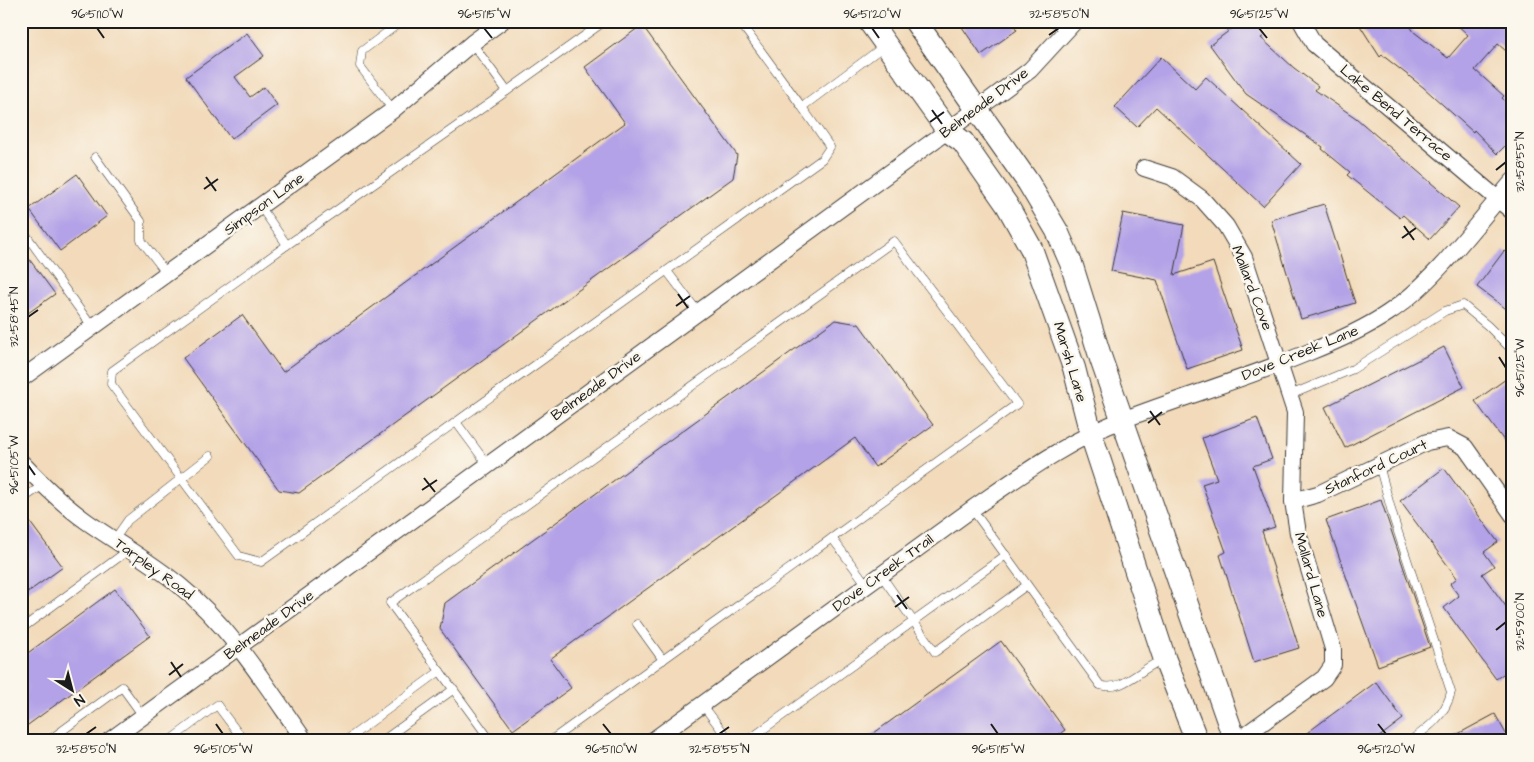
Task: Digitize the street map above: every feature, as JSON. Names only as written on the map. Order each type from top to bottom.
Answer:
[{"type":"main road","name":"Marsh Lane","points":[[870,21],[948,131],[963,142],[1007,205],[1031,248],[1074,368],[1091,434],[1164,660],[1197,741]]},
{"type":"main road","name":"Marsh Lane","points":[[915,21],[1028,182],[1057,231],[1071,263],[1101,360],[1236,741]]},
{"type":"street","name":"Simpson Lane","points":[[21,379],[393,110],[472,43],[502,21]]},
{"type":"street","name":"Lake Bend Terrace","points":[[1301,21],[1314,44],[1513,212]]},
{"type":"street","name":"Belmeade Drive","points":[[109,741],[948,131],[1030,70],[1071,27]]},
{"type":"street","name":"Mallard Cove","points":[[1144,168],[1172,177],[1202,199],[1226,226],[1244,257],[1281,364]]},
{"type":"street","name":"Dove Creek Lane","points":[[1123,419],[1281,364],[1343,338],[1389,313],[1434,274],[1513,181]]},
{"type":"street","name":"Mallard Lane","points":[[1236,741],[1259,734],[1324,678],[1333,665],[1333,649],[1298,533],[1293,501],[1295,412],[1281,364]]},
{"type":"street","name":"Dove Creek Trail","points":[[652,741],[972,509],[1016,479],[1091,434],[1123,419]]},
{"type":"street","name":"Stanford Court","points":[[1293,501],[1318,494],[1427,442],[1448,438],[1464,447],[1513,515]]},
{"type":"street","name":"Tarpley Road","points":[[21,462],[43,485],[84,520],[130,549],[180,585],[212,614],[305,741]]},
{"type":"lane","points":[[393,110],[360,66],[362,51],[402,21]]},
{"type":"lane","points":[[604,21],[287,244],[112,371],[111,384],[239,556],[260,562],[822,159],[830,147],[739,21]]},
{"type":"lane","points":[[1052,21],[1071,27]]},
{"type":"lane","points":[[472,43],[507,91]]},
{"type":"lane","points":[[802,107],[886,44]]},
{"type":"lane","points":[[95,157],[142,221],[141,240],[168,274]]},
{"type":"lane","points":[[260,206],[287,244]]},
{"type":"lane","points":[[21,228],[93,328]]},
{"type":"lane","points":[[491,741],[390,603],[894,240],[1017,404],[550,741]]},
{"type":"lane","points":[[667,271],[698,312]]},
{"type":"lane","points":[[1290,395],[1353,369],[1446,311],[1463,305],[1513,351]]},
{"type":"lane","points":[[456,422],[488,464]]},
{"type":"lane","points":[[114,540],[128,520],[210,456]]},
{"type":"lane","points":[[1379,464],[1394,520],[1451,692],[1446,708],[1437,719],[1410,741]]},
{"type":"lane","points":[[21,500],[43,485]]},
{"type":"lane","points":[[972,509],[1100,685],[1110,688],[1119,686],[1150,665],[1164,660]]},
{"type":"lane","points":[[832,538],[867,585]]},
{"type":"lane","points":[[21,629],[130,549]]},
{"type":"lane","points":[[747,741],[1006,556]]},
{"type":"lane","points":[[881,575],[935,652],[1027,585]]},
{"type":"lane","points":[[637,624],[663,660]]},
{"type":"lane","points":[[345,741],[440,670]]},
{"type":"lane","points":[[48,741],[122,687],[143,716]]},
{"type":"lane","points":[[382,741],[454,689]]},
{"type":"lane","points":[[702,704],[730,741]]},
{"type":"lane","points":[[169,741],[217,705],[244,741]]},
{"type":"building","points":[[958,21],[1011,21],[1017,30],[981,55]]},
{"type":"building","points":[[1242,21],[1253,21],[1264,36],[1261,38],[1294,68],[1318,86],[1315,90],[1356,118],[1459,207],[1430,239],[1403,215],[1400,218],[1347,175],[1350,172],[1322,149],[1323,147],[1246,94],[1210,45]]},
{"type":"building","points":[[1357,21],[1407,21],[1414,32],[1448,58],[1468,35],[1453,21],[1513,21],[1513,57],[1498,44],[1475,70],[1504,96],[1502,98],[1513,109],[1513,138],[1497,154],[1474,130],[1473,132],[1423,87],[1382,55],[1380,57]]},
{"type":"building","points":[[642,25],[737,155],[733,178],[299,493],[279,490],[183,358],[242,315],[283,372],[625,123],[585,67]]},
{"type":"building","points":[[247,33],[264,56],[235,77],[250,97],[264,87],[277,105],[231,139],[186,77]]},
{"type":"building","points":[[1161,57],[1195,89],[1206,77],[1301,164],[1263,206],[1156,107],[1137,127],[1115,107]]},
{"type":"building","points":[[77,174],[107,216],[60,251],[29,209]]},
{"type":"building","points":[[1324,204],[1355,303],[1301,319],[1271,220]]},
{"type":"building","points":[[1123,213],[1184,225],[1174,275],[1213,262],[1243,350],[1187,369],[1157,280],[1111,271]]},
{"type":"building","points":[[21,248],[55,294],[21,318]]},
{"type":"building","points":[[1504,251],[1513,257],[1513,314],[1477,287]]},
{"type":"building","points":[[835,320],[859,324],[933,425],[875,467],[855,438],[550,659],[571,688],[513,730],[440,629],[445,603]]},
{"type":"building","points":[[1444,347],[1464,387],[1345,448],[1325,407]]},
{"type":"building","points":[[1513,374],[1513,453],[1475,401]]},
{"type":"building","points":[[1257,418],[1272,459],[1253,466],[1275,527],[1262,531],[1299,648],[1254,662],[1220,555],[1226,552],[1202,484],[1217,479],[1202,438]]},
{"type":"building","points":[[1444,468],[1498,542],[1484,552],[1494,566],[1482,574],[1513,616],[1513,667],[1496,679],[1444,608],[1459,596],[1450,584],[1457,578],[1400,501]]},
{"type":"building","points":[[1381,500],[1430,647],[1378,666],[1326,520]]},
{"type":"building","points":[[21,510],[63,567],[21,597]]},
{"type":"building","points":[[115,589],[150,636],[21,730],[21,658]]},
{"type":"building","points":[[1001,641],[1065,730],[1050,741],[863,741]]},
{"type":"building","points":[[1376,682],[1403,719],[1374,741],[1296,741]]},
{"type":"building","points":[[1495,714],[1510,741],[1445,741]]}]
